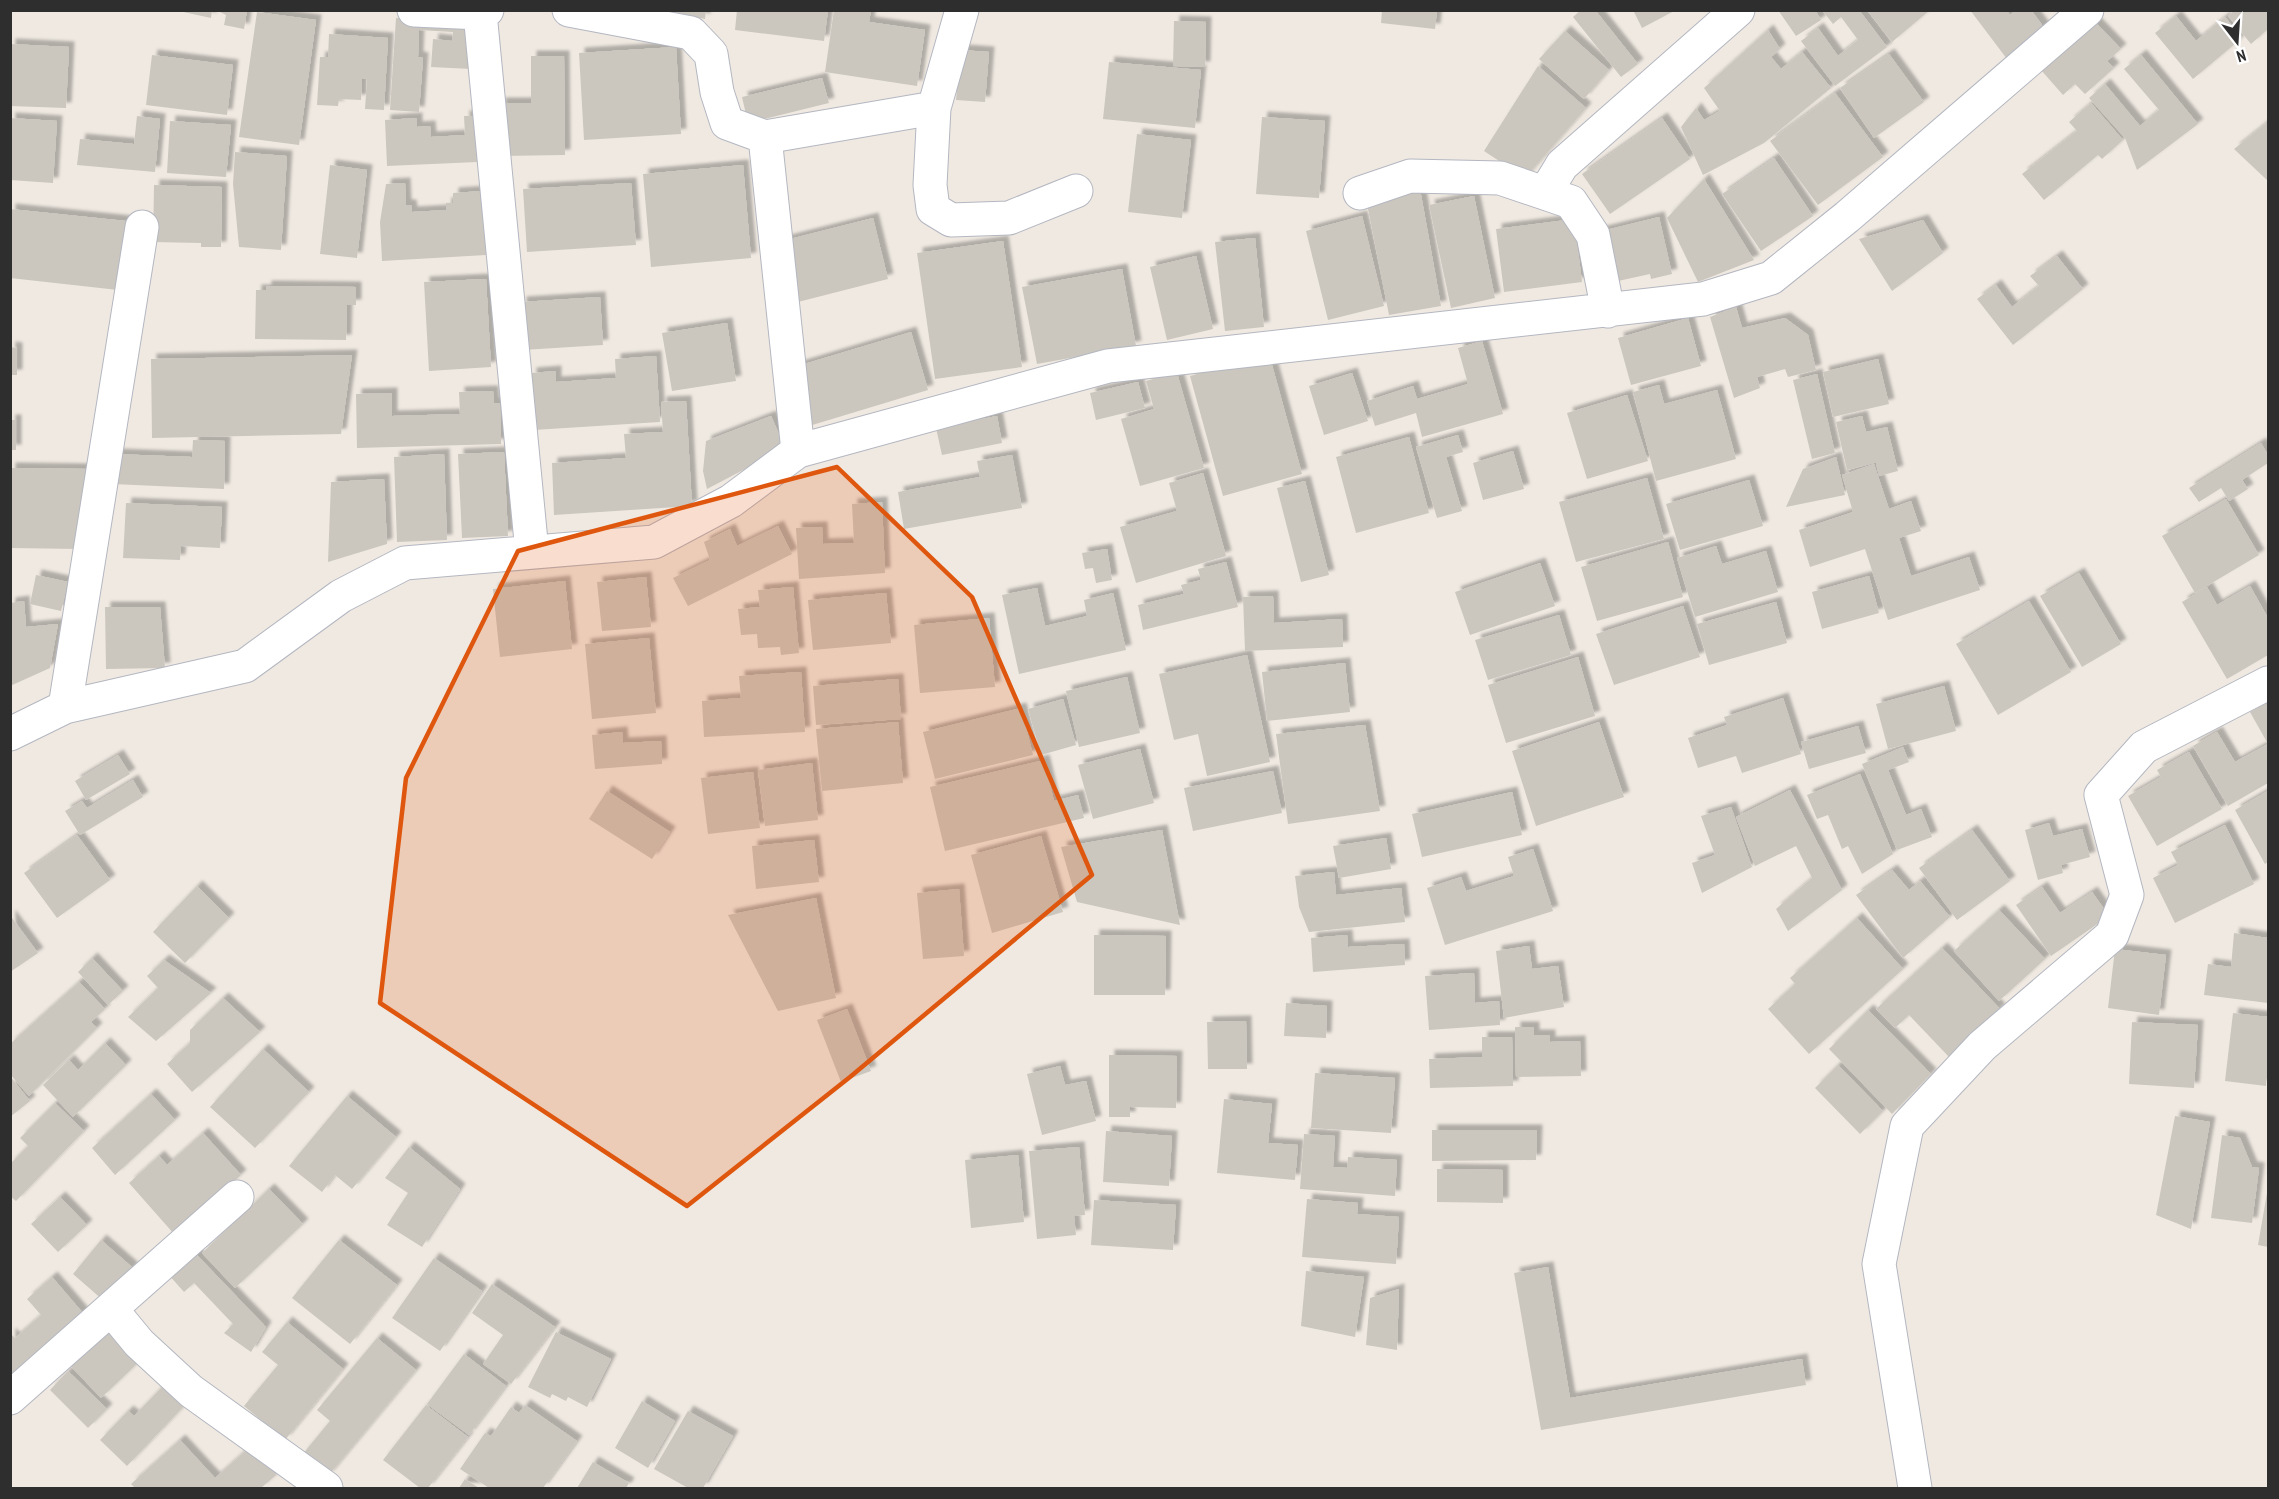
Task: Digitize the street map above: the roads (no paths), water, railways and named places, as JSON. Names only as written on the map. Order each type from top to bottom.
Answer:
[{"type":"street","points":[[414,10],[484,12],[532,552]]},
{"type":"street","points":[[569,10],[637,16],[691,33],[711,54],[717,92],[727,123],[765,137],[934,108]]},
{"type":"street","points":[[962,10],[934,108],[930,185],[933,209],[951,220],[1009,218],[1076,191]]},
{"type":"street","points":[[1545,193],[1562,165],[1738,10]]},
{"type":"street","points":[[10,734],[65,707],[244,666],[341,596],[405,563],[654,542],[730,501],[798,451],[1108,366],[1608,311],[1703,298],[1771,278],[1847,217],[2087,10]]},
{"type":"street","points":[[765,137],[798,451]]},
{"type":"street","points":[[1360,193],[1410,176],[1500,178],[1571,202],[1593,235],[1608,311]]},
{"type":"street","points":[[65,707],[142,227]]},
{"type":"street","points":[[1915,1488],[1879,1264],[1907,1126],[1982,1046],[2112,935],[2127,895],[2101,795],[2144,747],[2268,683]]},
{"type":"street","points":[[10,1398],[237,1197]]},
{"type":"street","points":[[111,1309],[139,1342],[191,1391],[305,1483]]}]
